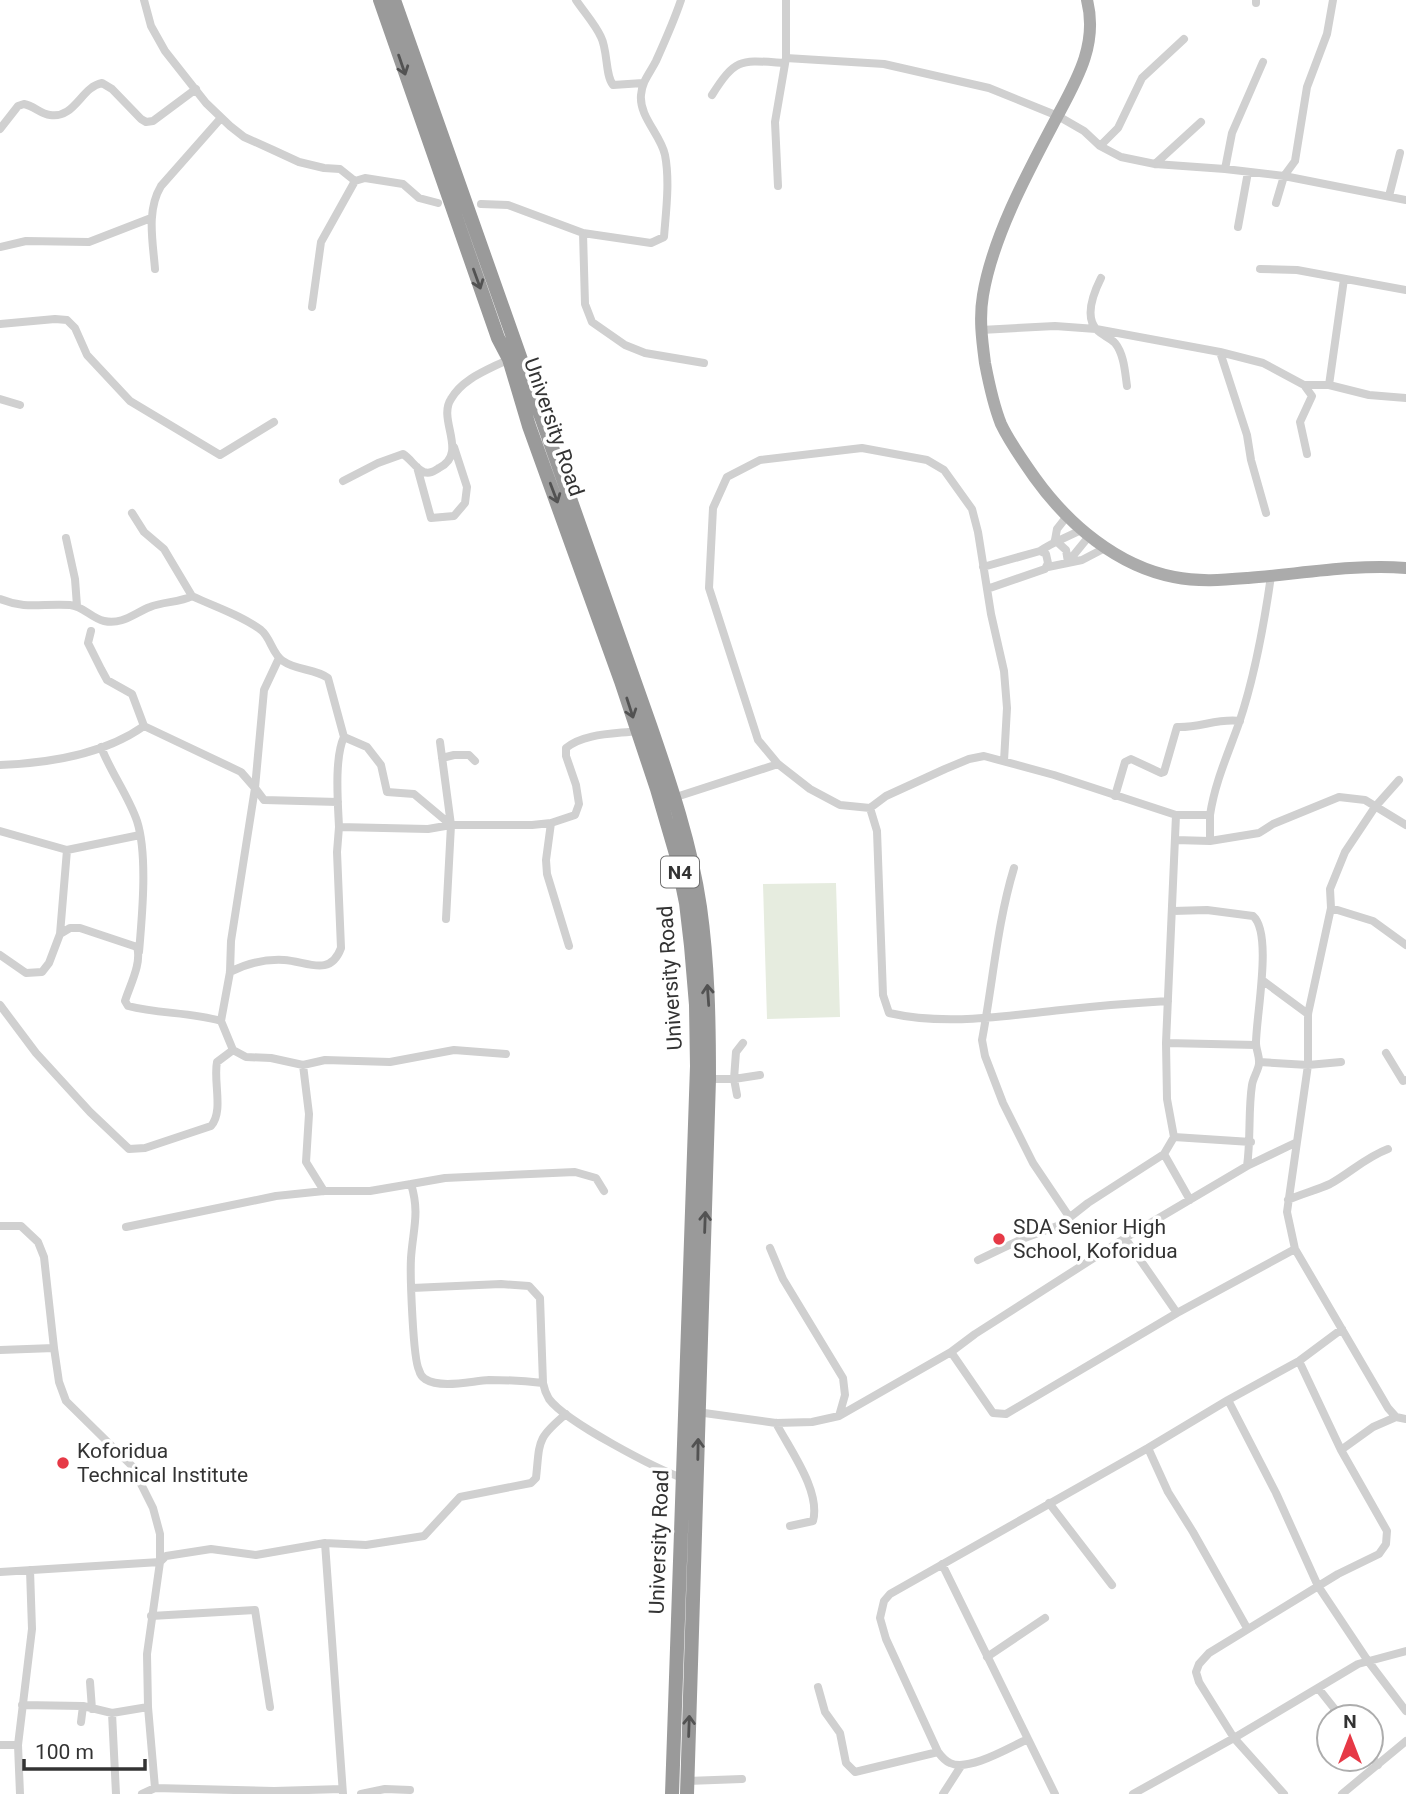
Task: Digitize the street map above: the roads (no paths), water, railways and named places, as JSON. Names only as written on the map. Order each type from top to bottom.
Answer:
[{"type":"highway","name":"University Road","points":[[380,0],[498,338],[509,359],[529,426],[673,798],[699,904],[709,1005],[709,1079],[692,1412],[682,1478],[672,1794]]},
{"type":"highway","name":"University Road","points":[[394,0],[627,679],[637,731],[657,789],[686,903],[696,1005],[692,1412],[698,1483],[687,1787]]},
{"type":"main road","points":[[1087,0],[1090,35],[1087,54],[993,252],[983,295],[981,330],[990,390],[1002,425],[1045,492],[1068,515],[1105,548],[1150,570],[1171,577],[1210,581],[1376,566],[1406,568]]},
{"type":"street","points":[[144,0],[151,26],[160,43],[221,118],[244,137],[299,162],[340,169],[355,181]]},
{"type":"street","points":[[576,0],[601,37],[608,60],[609,80],[613,85],[643,83]]},
{"type":"street","points":[[481,204],[508,205],[583,233],[651,243],[664,237],[667,196],[665,154],[640,99],[643,83],[655,64],[681,0]]},
{"type":"street","points":[[778,186],[775,122],[785,60],[786,0]]},
{"type":"street","points":[[1276,203],[1284,176],[1295,161],[1307,87],[1327,34],[1333,0]]},
{"type":"street","points":[[1100,146],[1118,128],[1142,78],[1184,38]]},
{"type":"street","points":[[712,95],[727,71],[742,62],[785,60],[884,64],[989,89],[1058,116],[1121,158],[1155,164],[1284,176],[1406,200]]},
{"type":"street","points":[[1225,169],[1232,133],[1263,62]]},
{"type":"street","points":[[0,129],[18,106],[24,104],[58,116],[79,102],[93,85],[102,83],[112,89],[146,122],[153,121],[196,89]]},
{"type":"street","points":[[155,269],[151,218],[155,196],[221,118]]},
{"type":"street","points":[[1155,164],[1201,122]]},
{"type":"street","points":[[1389,196],[1400,153]]},
{"type":"street","points":[[1238,228],[1248,172]]},
{"type":"street","points":[[312,307],[321,242],[355,181],[365,178],[402,184],[419,198],[439,203]]},
{"type":"street","points":[[0,247],[26,241],[89,242],[151,218]]},
{"type":"street","points":[[583,233],[585,304],[592,322],[625,345],[645,353],[704,363]]},
{"type":"street","points":[[1260,269],[1297,270],[1406,290]]},
{"type":"street","points":[[1101,278],[1090,312],[1091,322],[1115,344],[1123,362],[1127,386]]},
{"type":"street","points":[[1329,386],[1344,279]]},
{"type":"street","points":[[0,324],[67,320],[75,328],[87,355],[130,401],[220,455],[274,422]]},
{"type":"street","points":[[981,330],[1055,326],[1096,329],[1220,352],[1263,363],[1304,385],[1312,396],[1300,422],[1307,453]]},
{"type":"street","points":[[1220,352],[1247,435],[1266,513]]},
{"type":"street","points":[[417,467],[431,518],[454,516],[465,503],[467,487],[446,410],[450,400],[463,384],[509,359]]},
{"type":"street","points":[[1304,385],[1329,386],[1369,395],[1406,398]]},
{"type":"street","points":[[0,399],[20,405]]},
{"type":"street","points":[[343,481],[403,454],[421,471],[429,473],[448,463],[452,456],[453,440]]},
{"type":"street","points":[[1004,761],[1007,708],[1004,671],[984,567],[972,509],[944,470],[927,460],[862,448],[760,460],[727,477],[712,508],[709,588],[758,740],[778,764],[810,789],[840,805],[870,808],[886,796],[969,759],[984,756],[1054,775],[1176,815],[1210,815]]},
{"type":"street","points":[[132,513],[144,532],[164,549],[192,596],[264,632],[279,659],[300,670],[320,672],[328,678],[344,737],[338,758],[337,852],[341,948],[338,957],[329,964],[318,967],[286,960],[247,962],[230,972]]},
{"type":"street","points":[[1055,540],[1057,529],[1068,515]]},
{"type":"street","points":[[984,567],[1040,551],[1055,540],[1086,532]]},
{"type":"street","points":[[1068,562],[1086,532]]},
{"type":"street","points":[[66,538],[75,579],[77,606]]},
{"type":"street","points":[[1055,540],[1066,550],[1068,562]]},
{"type":"street","points":[[987,589],[1048,567],[1082,560],[1105,548]]},
{"type":"street","points":[[1040,551],[1046,554],[1048,567]]},
{"type":"street","points":[[1210,841],[1210,815],[1215,786],[1240,721],[1264,625],[1271,576]]},
{"type":"street","points":[[0,599],[18,606],[77,606],[96,619],[107,622],[121,621],[149,607],[185,600],[192,596]]},
{"type":"street","points":[[91,631],[89,643],[107,680],[132,694],[144,726],[241,772],[264,800],[338,802]]},
{"type":"street","points":[[279,659],[264,690],[255,788],[221,1021],[233,1050],[246,1057],[271,1058],[303,1065],[325,1060],[390,1062],[454,1051],[506,1054]]},
{"type":"street","points":[[1115,796],[1125,762],[1131,759],[1164,772],[1177,727],[1213,723],[1223,719],[1240,721]]},
{"type":"street","points":[[0,765],[75,756],[121,739],[144,726]]},
{"type":"street","points":[[339,827],[428,829],[451,825],[551,823],[575,815],[579,804],[566,748],[586,739],[637,731]]},
{"type":"street","points":[[344,737],[367,747],[381,765],[387,792],[414,794],[451,825]]},
{"type":"street","points":[[440,742],[451,825],[446,919]]},
{"type":"street","points":[[101,747],[140,835],[143,891],[139,953],[125,1000],[128,1006],[157,1012],[204,1016],[221,1021]]},
{"type":"street","points":[[442,758],[469,755],[475,761]]},
{"type":"street","points":[[673,798],[778,764]]},
{"type":"street","points":[[1396,1417],[1388,1408],[1295,1249],[1288,1222],[1288,1200],[1308,1065],[1308,1014],[1331,908],[1330,888],[1336,870],[1375,807],[1399,780]]},
{"type":"street","points":[[1175,840],[1210,841],[1259,833],[1273,824],[1339,797],[1365,800],[1406,825]]},
{"type":"street","points":[[870,808],[877,831],[883,995],[889,1013],[936,1020],[986,1018],[1108,1004],[1168,1001]]},
{"type":"street","points":[[978,1260],[1060,1225],[1087,1203],[1164,1154],[1174,1137],[1167,1099],[1166,1043],[1176,815]]},
{"type":"street","points":[[551,823],[547,874],[569,946]]},
{"type":"street","points":[[0,831],[67,850],[140,835]]},
{"type":"street","points":[[0,956],[26,973],[42,972],[49,963],[60,934],[67,850]]},
{"type":"street","points":[[1014,868],[995,947],[982,1040],[985,1056],[1003,1103],[1034,1163],[1070,1218]]},
{"type":"street","points":[[1331,908],[1373,921],[1406,945]]},
{"type":"street","points":[[1173,911],[1208,911],[1253,916],[1258,920],[1262,931],[1262,981],[1256,1045],[1259,1062],[1252,1084],[1251,1142],[1247,1166]]},
{"type":"street","points":[[60,934],[70,928],[80,929],[128,943],[137,947],[139,953]]},
{"type":"street","points":[[1262,981],[1308,1014]]},
{"type":"street","points":[[0,1005],[36,1053],[90,1112],[129,1149],[145,1148],[211,1126],[217,1115],[217,1062],[233,1050]]},
{"type":"street","points":[[737,1095],[734,1079],[736,1052],[743,1043]]},
{"type":"street","points":[[1166,1043],[1256,1045]]},
{"type":"street","points":[[1386,1053],[1403,1081],[1406,1080]]},
{"type":"street","points":[[1259,1062],[1308,1065],[1341,1062]]},
{"type":"street","points":[[303,1065],[309,1114],[306,1163],[324,1191]]},
{"type":"street","points":[[709,1079],[734,1079],[760,1074]]},
{"type":"street","points":[[1174,1137],[1251,1142]]},
{"type":"street","points":[[692,1412],[776,1423],[812,1422],[839,1416],[951,1352],[1125,1238],[1247,1166],[1296,1143]]},
{"type":"street","points":[[1288,1200],[1328,1185],[1360,1163],[1388,1149]]},
{"type":"street","points":[[1164,1154],[1191,1200]]},
{"type":"street","points":[[126,1227],[220,1209],[248,1200],[324,1191],[370,1191],[445,1178],[575,1172],[596,1178],[604,1191]]},
{"type":"street","points":[[411,1184],[415,1198],[416,1228],[411,1256],[418,1370],[426,1379],[448,1384],[498,1380],[542,1383]]},
{"type":"street","points":[[0,1226],[20,1226],[38,1242],[44,1256],[54,1348],[66,1401],[132,1466],[153,1508],[160,1534],[160,1562],[147,1654],[148,1707],[155,1788]]},
{"type":"street","points":[[1125,1238],[1177,1313]]},
{"type":"street","points":[[770,1248],[783,1279],[843,1378],[845,1395],[839,1416]]},
{"type":"street","points":[[951,1352],[993,1413],[1001,1415],[1177,1313],[1295,1249]]},
{"type":"street","points":[[412,1288],[501,1284],[529,1286],[540,1297],[542,1383],[549,1399],[566,1414],[656,1469],[698,1483]]},
{"type":"street","points":[[1028,1739],[979,1761],[961,1766],[948,1762],[938,1752],[886,1639],[880,1618],[884,1601],[890,1594],[1299,1361],[1342,1329]]},
{"type":"street","points":[[0,1350],[54,1348]]},
{"type":"street","points":[[1284,1794],[1234,1738],[1204,1690],[1196,1672],[1199,1664],[1209,1653],[1247,1628],[1379,1554],[1386,1544],[1387,1531],[1341,1450],[1299,1361]]},
{"type":"street","points":[[1228,1400],[1276,1493],[1318,1586],[1368,1661],[1406,1711]]},
{"type":"street","points":[[0,1572],[160,1562],[166,1556],[211,1549],[256,1555],[325,1543],[366,1545],[424,1536],[460,1497],[531,1483],[536,1478],[539,1442],[566,1414]]},
{"type":"street","points":[[1341,1450],[1373,1427],[1396,1417],[1406,1419]]},
{"type":"street","points":[[776,1423],[809,1485],[816,1510],[813,1521],[790,1526]]},
{"type":"street","points":[[1149,1448],[1168,1492],[1247,1628]]},
{"type":"street","points":[[1049,1503],[1112,1585]]},
{"type":"street","points":[[142,1794],[155,1788],[342,1791],[325,1543]]},
{"type":"street","points":[[942,1564],[1055,1794]]},
{"type":"street","points":[[20,1794],[18,1745],[32,1629],[30,1570]]},
{"type":"street","points":[[151,1616],[255,1610],[270,1707]]},
{"type":"street","points":[[987,1657],[1045,1618]]},
{"type":"street","points":[[1133,1794],[1358,1664],[1406,1651]]},
{"type":"street","points":[[81,1722],[88,1707],[90,1682]]},
{"type":"street","points":[[818,1687],[825,1712],[840,1733],[846,1763],[855,1772],[938,1752]]},
{"type":"street","points":[[1318,1688],[1330,1703]]},
{"type":"street","points":[[22,1705],[88,1707],[111,1713],[148,1707]]},
{"type":"street","points":[[111,1713],[116,1794]]},
{"type":"street","points":[[1385,1759],[1406,1741]]},
{"type":"street","points":[[0,1745],[18,1745]]},
{"type":"street","points":[[943,1794],[961,1766]]},
{"type":"street","points":[[1342,1794],[1368,1773]]},
{"type":"street","points":[[687,1787],[742,1779]]},
{"type":"street","points":[[361,1794],[385,1789],[410,1790]]},
{"type":"place","name":"SDA Senior High School, Koforidua","points":[[999,1239]]},
{"type":"place","name":"Koforidua Technical Institute","points":[[63,1463]]}]
